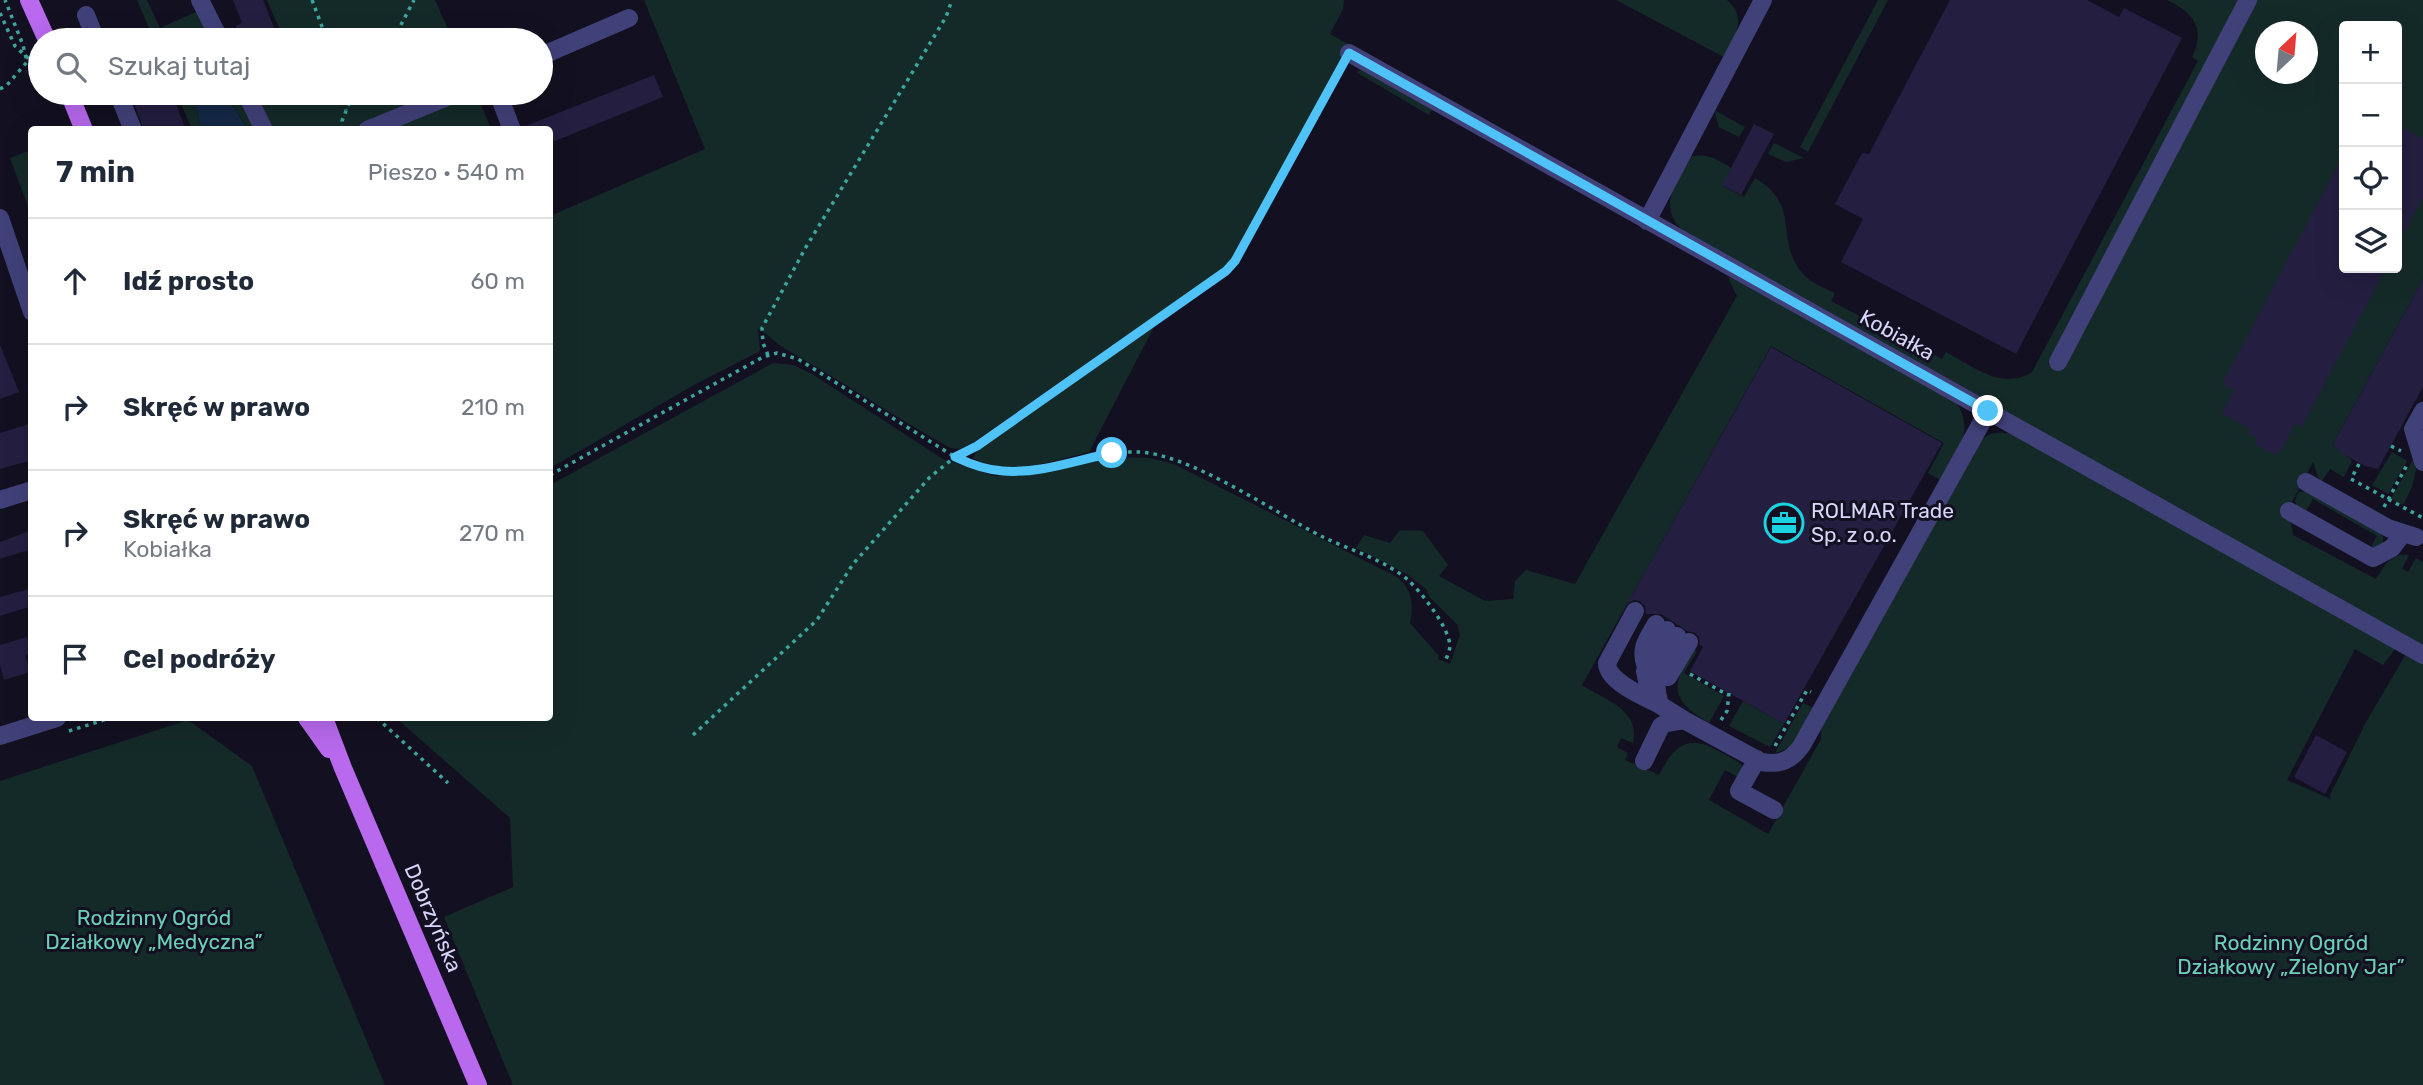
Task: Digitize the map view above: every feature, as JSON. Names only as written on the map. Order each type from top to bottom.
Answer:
[{"type":"main road","points":[[29,0],[42,28]]},
{"type":"main road","points":[[74,105],[82,126]]},
{"type":"main road","name":"Dobrzyńska","points":[[309,721],[343,768]]},
{"type":"main road","name":"Dobrzyńska","points":[[325,721],[478,1085]]},
{"type":"street","points":[[200,0],[214,28]]},
{"type":"street","points":[[2058,362],[2248,0]]},
{"type":"street","points":[[1647,221],[1755,3]]},
{"type":"street","points":[[86,15],[91,28]]},
{"type":"street","points":[[553,51],[629,18]]},
{"type":"street","name":"Kobiałka","points":[[1349,53],[2423,654]]},
{"type":"street","points":[[123,105],[131,126]]},
{"type":"street","points":[[252,105],[262,126]]},
{"type":"street","points":[[377,126],[428,105]]},
{"type":"street","points":[[503,105],[510,126]]},
{"type":"street","points":[[0,218],[28,300]]},
{"type":"street","points":[[1635,611],[1607,663],[1606,668],[1618,681],[1659,700],[1684,720],[1763,755],[1772,764],[1782,762],[1797,753],[1988,411]]},
{"type":"street","points":[[2421,454],[2413,429],[2423,411]]},
{"type":"street","points":[[2306,482],[2376,521],[2417,530]]},
{"type":"street","points":[[0,500],[28,491]]},
{"type":"street","points":[[2290,511],[2373,558],[2417,530]]},
{"type":"street","points":[[1672,633],[1670,673],[1666,687],[1671,705],[1684,720]]},
{"type":"street","points":[[1659,700],[1655,682],[1672,633]]},
{"type":"street","points":[[1659,700],[1647,681],[1643,648],[1672,633]]},
{"type":"street","points":[[1644,761],[1661,726],[1684,720]]},
{"type":"street","points":[[0,736],[48,721]]},
{"type":"street","points":[[1763,755],[1732,787],[1774,810]]},
{"type":"path","points":[[0,89],[7,86],[27,62],[5,0]]},
{"type":"path","points":[[312,0],[322,28]]},
{"type":"path","points":[[399,28],[414,0]]},
{"type":"path","points":[[768,356],[763,343],[762,328],[806,247],[946,17],[952,0]]},
{"type":"path","points":[[0,13],[15,46],[26,55]]},
{"type":"path","points":[[693,735],[817,620],[853,564],[930,477],[955,457],[977,446],[1226,271],[1235,261],[1349,53]]},
{"type":"path","points":[[345,105],[346,110]]},
{"type":"path","points":[[343,126],[348,105]]},
{"type":"path","points":[[553,473],[777,353],[798,359],[955,457],[977,467],[1003,471],[1034,470],[1112,453],[1139,452],[1159,455],[1193,467],[1323,537],[1391,569],[1409,581],[1432,609],[1448,638],[1450,647],[1445,662]]},
{"type":"path","points":[[2376,521],[2388,499],[2421,454]]},
{"type":"path","points":[[2359,464],[2351,479],[2388,499],[2417,530]]},
{"type":"path","points":[[1687,673],[1729,694],[1727,710],[1719,725]]},
{"type":"path","points":[[1763,755],[1773,750],[1807,690],[1819,697]]},
{"type":"path","points":[[380,721],[448,783]]},
{"type":"green space","points":[[137,0],[147,0],[160,28],[149,28]]},
{"type":"green space","points":[[267,0],[435,0],[448,28],[279,28]]},
{"type":"green space","points":[[644,0],[1344,0],[1343,9],[1330,34],[1348,44],[1240,247],[1226,266],[971,444],[960,449],[950,448],[784,348],[758,329],[760,351],[694,385],[553,466],[553,215],[705,149]]},
{"type":"green space","points":[[1616,0],[1727,0],[1737,14],[1738,27],[1724,57]]},
{"type":"green space","points":[[1878,0],[1888,0],[1808,152],[1800,147]]},
{"type":"green space","points":[[2167,0],[2239,0],[2048,364],[2059,371],[2255,0],[2423,0],[2423,279],[2333,444],[2352,461],[2344,477],[2330,469],[2322,481],[2313,462],[2285,515],[2291,523],[2293,535],[2376,579],[2389,561],[2397,556],[2409,555],[2402,569],[2408,572],[2416,558],[2423,562],[2423,646],[1689,236],[1673,218],[1670,209],[1672,191],[1686,160],[1698,155],[1715,159],[1732,168],[1723,186],[1744,197],[1755,178],[1778,198],[1783,209],[1792,256],[1806,277],[1835,293],[1831,301],[1942,359],[1946,352],[1998,378],[2021,377],[2032,372],[2198,61],[2192,57],[2198,38],[2197,30],[2184,10]]},
{"type":"green space","points":[[198,11],[206,28],[160,28]]},
{"type":"green space","points":[[1362,70],[1432,109],[1429,115],[1356,72]]},
{"type":"green space","points":[[181,105],[196,105],[200,126],[191,126]]},
{"type":"green space","points":[[232,105],[244,105],[254,126],[245,126]]},
{"type":"green space","points":[[259,105],[408,105],[358,126],[270,126]]},
{"type":"green space","points":[[446,105],[481,105],[490,126],[393,126]]},
{"type":"green space","points":[[1714,110],[1745,127],[1739,137],[1719,127]]},
{"type":"green space","points":[[1774,143],[1804,158],[1786,162],[1768,154]]},
{"type":"green space","points":[[28,151],[28,207],[10,158]]},
{"type":"green space","name":"Rodzinny Ogród Działkowy „Zielony Jar”","points":[[1730,277],[1956,402],[1964,424],[1962,443],[1942,481],[1928,473],[1944,443],[1771,346],[1582,685],[1619,707],[1632,722],[1633,743],[1621,738],[1617,747],[1628,753],[1625,760],[1659,775],[1676,750],[1685,744],[1704,744],[1715,749],[1743,767],[1738,777],[1725,770],[1709,800],[1768,834],[1821,739],[1821,728],[1979,443],[1994,433],[2012,434],[2396,648],[2383,665],[2355,649],[2287,780],[2331,799],[2330,795],[2366,722],[2406,654],[2423,663],[2423,1085],[513,1085],[444,917],[513,887],[510,818],[399,721],[553,721],[553,483],[773,363],[793,365],[812,374],[943,459],[994,476],[1025,475],[1118,457],[1149,458],[1174,464],[1397,577],[1411,597],[1410,623],[1439,656],[1438,659],[1450,664],[1460,635],[1457,624],[1430,598],[1426,589],[1407,574],[1356,548],[1364,535],[1390,543],[1400,530],[1423,531],[1448,565],[1439,576],[1485,601],[1513,599],[1515,581],[1526,570],[1575,584],[1737,296]]},
{"type":"green space","points":[[1154,327],[1089,452],[1046,463],[1016,467],[987,464],[973,458],[976,452],[999,434]]},
{"type":"green space","points":[[2392,452],[2407,461],[2388,494],[2372,485]]},
{"type":"green space","points":[[2415,456],[2414,482],[2403,505],[2391,499]]},
{"type":"green space","points":[[2306,491],[2381,534],[2383,545],[2375,549],[2371,547],[2377,536],[2313,499],[2306,511],[2297,506],[2295,501],[2298,492]]},
{"type":"green space","points":[[1693,648],[1697,651],[1684,673],[1724,696],[1709,723],[1686,706],[1678,691],[1681,673]]},
{"type":"green space","points":[[1743,701],[1784,724],[1770,747],[1729,726]]},
{"type":"green space","points":[[1803,703],[1814,708],[1803,729],[1789,746],[1775,753]]},
{"type":"green space","name":"Rodzinny Ogród Działkowy „Medyczna”","points":[[185,721],[189,721],[252,766],[385,1085],[0,1085],[0,781]]},
{"type":"water","points":[[196,105],[231,105],[245,126],[200,126]]},
{"type":"building","points":[[233,0],[263,0],[274,28],[237,28],[242,23]]},
{"type":"building","points":[[1950,0],[2087,0],[2119,17],[2124,8],[2182,38],[2016,354],[1841,262],[1863,219],[1835,204],[1862,153],[1869,154]]},
{"type":"building","points":[[654,75],[663,97],[553,142],[553,126],[526,126]]},
{"type":"building","points":[[135,105],[177,105],[184,126],[142,126]]},
{"type":"building","points":[[1754,124],[1774,134],[1741,195],[1722,185]]},
{"type":"building","points":[[2402,128],[2423,138],[2423,197],[2402,237]]},
{"type":"building","points":[[2339,162],[2339,273],[2383,273],[2302,427],[2295,423],[2281,451],[2276,455],[2254,444],[2258,438],[2248,433],[2250,429],[2222,413],[2234,390],[2222,384]]},
{"type":"building","points":[[2423,279],[2423,387],[2378,469],[2365,466],[2341,453],[2333,444]]},
{"type":"building","points":[[0,345],[19,392],[0,399]]},
{"type":"building","name":"ROLMAR Trade Sp. z o.o.","points":[[1771,347],[1942,443],[1784,724],[1690,671],[1703,647],[1695,633],[1687,631],[1661,614],[1646,614],[1645,606],[1640,601],[1634,600],[1627,604]]},
{"type":"building","points":[[28,424],[28,461],[0,469],[0,433]]},
{"type":"building","points":[[28,532],[28,550],[0,559],[0,542]]},
{"type":"building","points":[[28,589],[28,607],[0,616],[0,597]]},
{"type":"building","points":[[27,637],[28,655],[25,655],[28,673],[4,680],[0,665],[0,645]]},
{"type":"building","points":[[2316,735],[2347,752],[2325,794],[2294,777]]},
{"type":"place","name":"ROLMAR Trade Sp. z o.o.","points":[[1784,523]]},
{"type":"route","points":[[1112,453],[1034,470],[1003,471],[977,467],[955,457],[977,446],[1226,271],[1247,242],[1349,53],[1988,411]]}]
